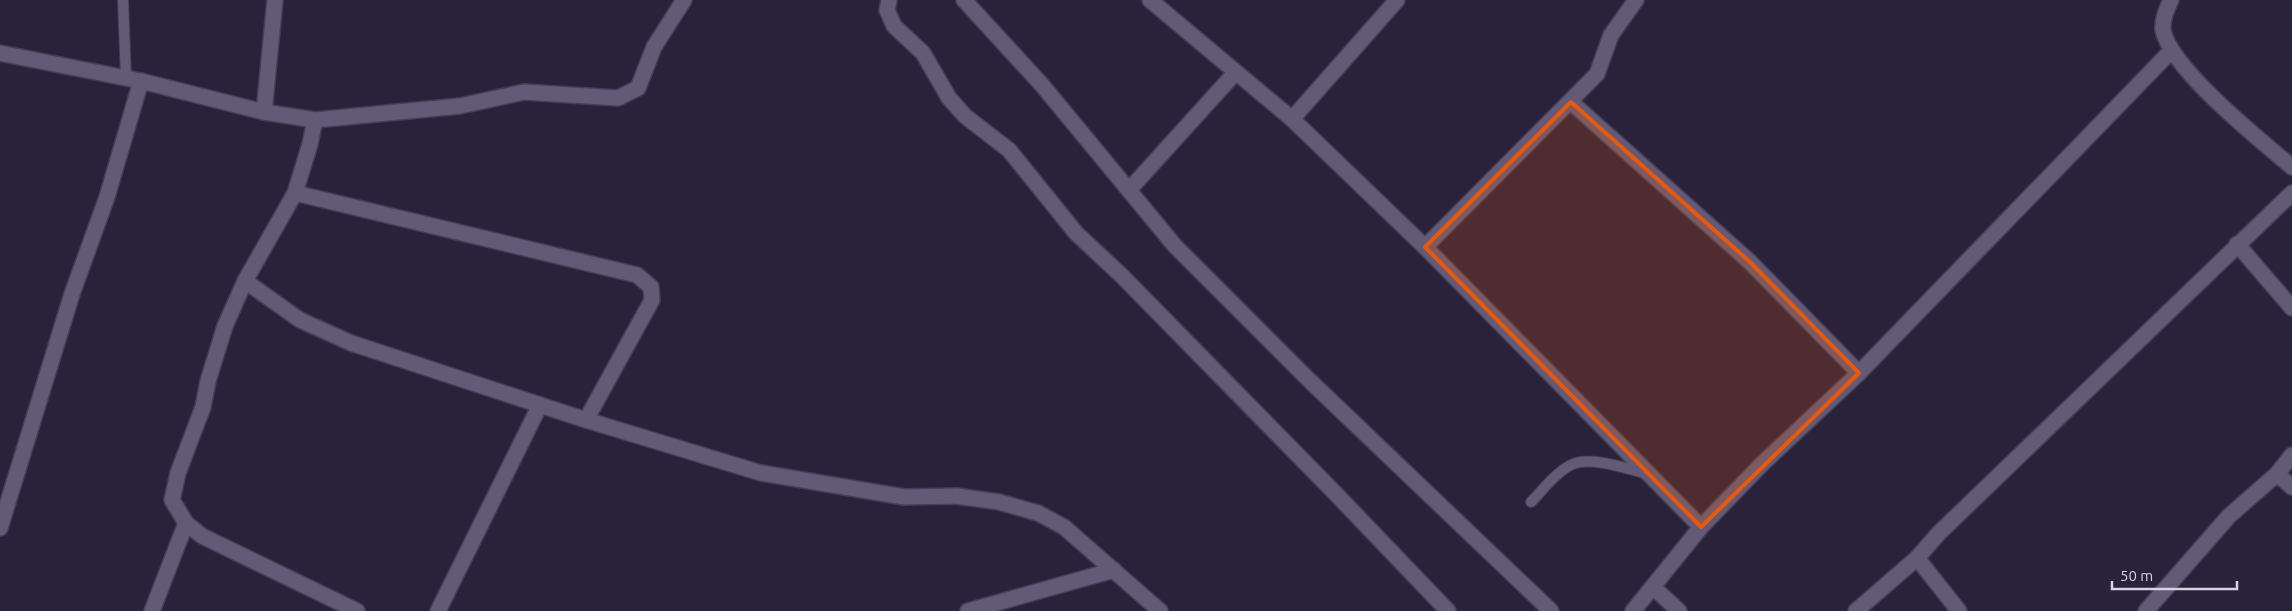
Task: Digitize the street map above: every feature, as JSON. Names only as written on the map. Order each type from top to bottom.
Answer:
[{"type":"street","points":[[264,112],[274,0]]},
{"type":"street","points":[[0,53],[141,81],[264,112],[315,120],[460,106],[524,92],[618,98],[638,88],[654,47],[684,0]]},
{"type":"street","points":[[889,0],[887,10],[894,26],[923,53],[949,98],[966,116],[1009,150],[1076,233],[1122,276],[1335,492],[1448,611]]},
{"type":"street","points":[[964,0],[1042,85],[1176,246],[1309,380],[1551,611]]},
{"type":"street","points":[[1150,0],[1292,119],[1425,247],[1700,527]]},
{"type":"street","points":[[1292,119],[1397,0]]},
{"type":"street","points":[[1425,247],[1597,74],[1611,35],[1636,0]]},
{"type":"street","points":[[2171,0],[2163,29],[2171,51],[2200,84],[2289,158]]},
{"type":"street","points":[[1633,611],[1700,527],[1762,464],[1859,373],[2171,51]]},
{"type":"street","points":[[1129,190],[1235,73]]},
{"type":"street","points":[[0,528],[72,294],[107,197],[141,81]]},
{"type":"street","points":[[1571,102],[1750,262],[1859,373]]},
{"type":"street","points":[[315,120],[310,144],[295,193],[244,281],[225,326],[208,381],[203,408],[178,473],[172,500],[186,523],[202,536],[357,611]]},
{"type":"street","points":[[295,193],[637,276],[651,286],[652,300],[586,420]]},
{"type":"street","points":[[1856,611],[1918,558],[1939,534],[2237,244],[2292,193]]},
{"type":"street","points":[[2237,244],[2292,308]]},
{"type":"street","points":[[244,281],[300,320],[351,343],[586,420],[761,474],[904,497],[956,496],[999,502],[1038,513],[1064,527],[1160,611]]},
{"type":"street","points":[[438,611],[540,405]]},
{"type":"street","points":[[2146,611],[2229,516],[2277,474],[2292,455]]},
{"type":"street","points":[[2277,474],[2292,487]]},
{"type":"street","points":[[152,611],[186,523]]},
{"type":"street","points":[[1918,558],[1959,611]]},
{"type":"street","points":[[968,611],[1114,570]]},
{"type":"street","points":[[1653,587],[1680,611]]},
{"type":"lane","points":[[122,0],[126,78]]},
{"type":"lane","points":[[1531,502],[1560,472],[1572,464],[1589,461],[1648,474]]},
{"type":"highlighted area","points":[[1571,102],[1750,262],[1859,373],[1701,527],[1425,247]]}]
